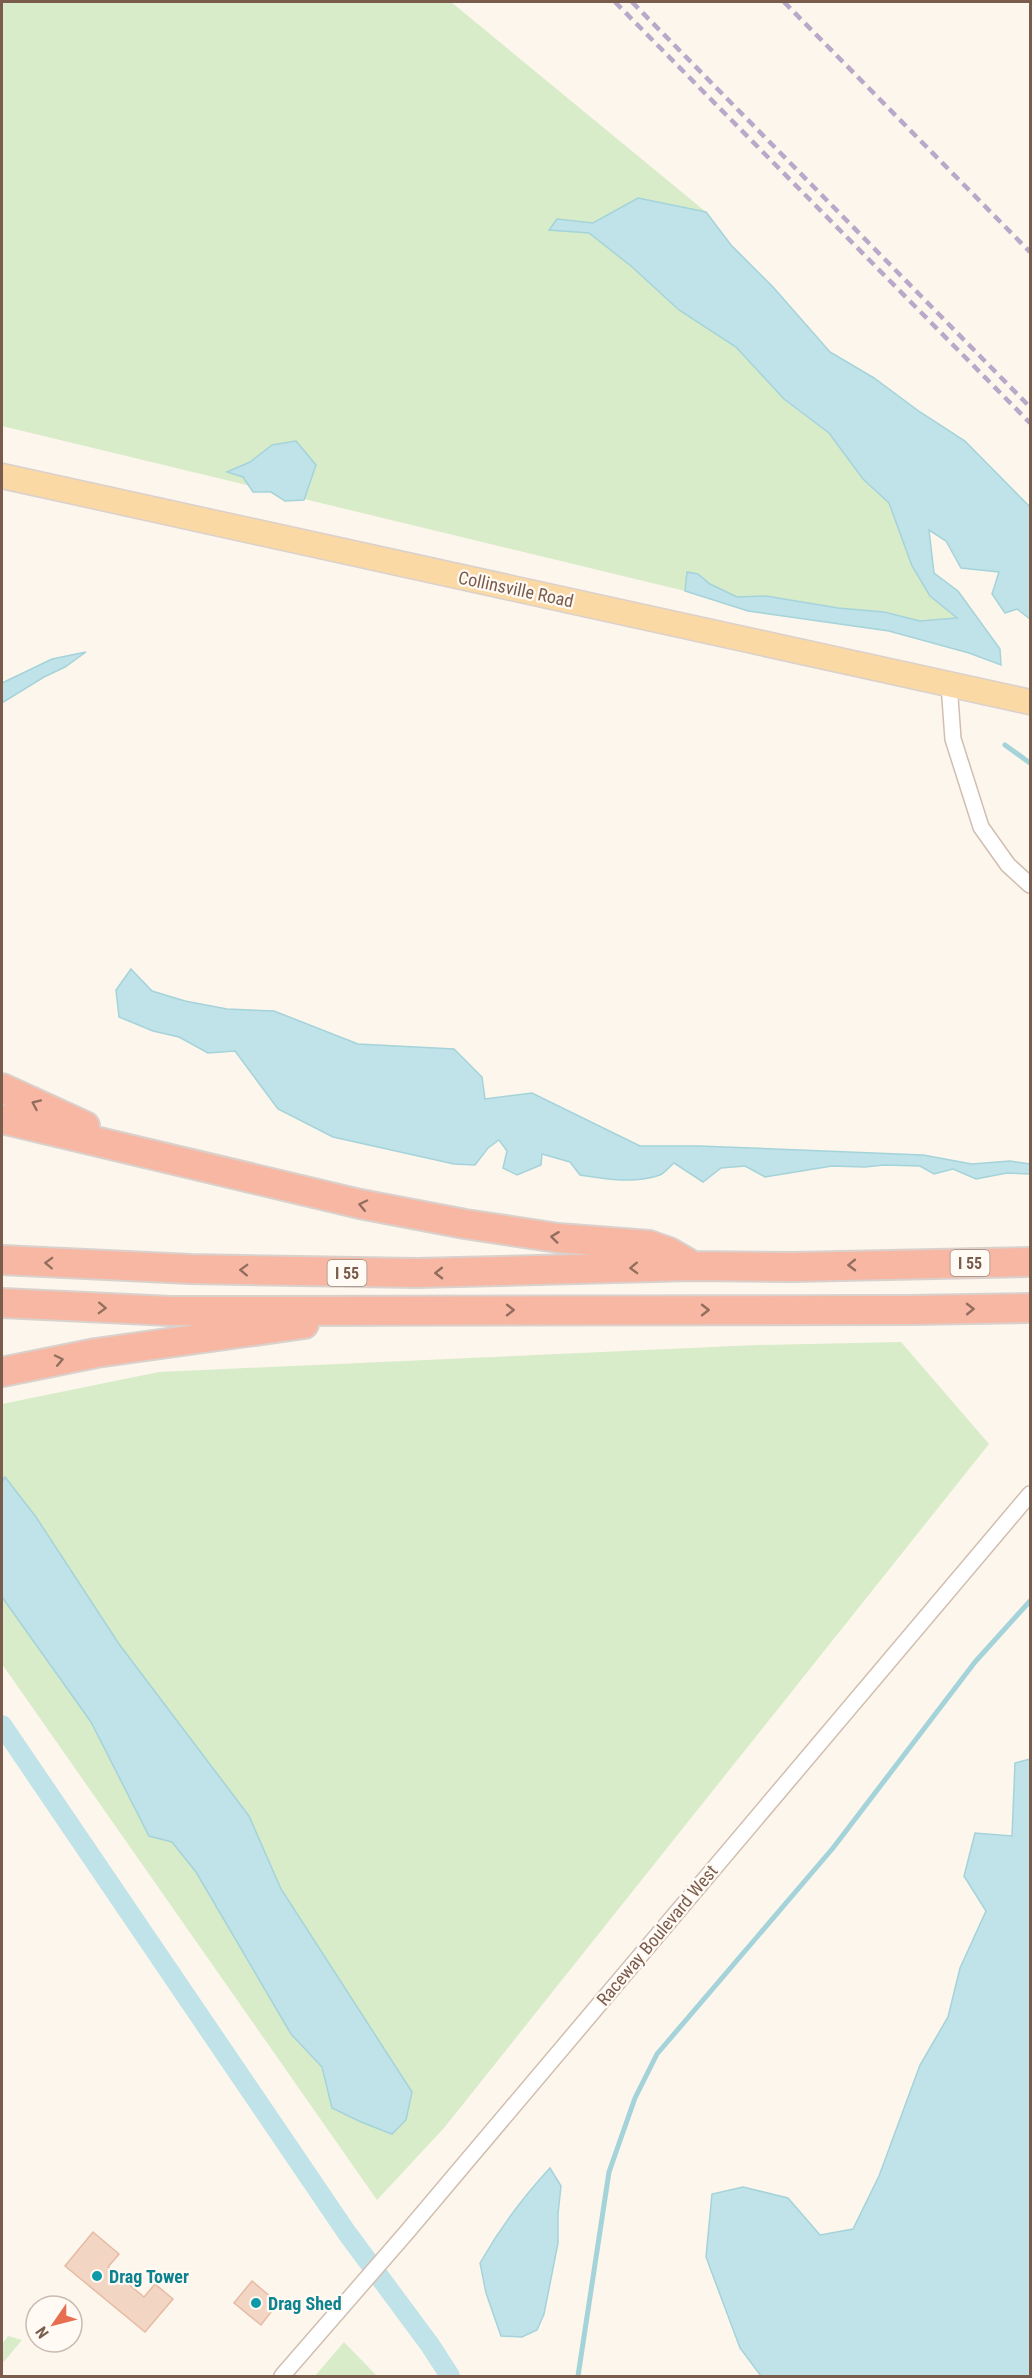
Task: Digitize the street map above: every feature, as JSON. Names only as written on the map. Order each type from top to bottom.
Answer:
[{"type":"highway","points":[[2,1089],[147,1154]]},
{"type":"highway","points":[[2,1119],[348,1202],[465,1224],[558,1238],[649,1245],[669,1252],[693,1266]]},
{"type":"highway","name":"I 55","points":[[2,1260],[341,1273],[1030,1262]]},
{"type":"highway","name":"I 55","points":[[2,1303],[171,1311],[1030,1308]]},
{"type":"highway","points":[[2,1372],[96,1353],[298,1327],[346,1310]]},
{"type":"main road","name":"Collinsville Road","points":[[2,476],[1030,702]]},
{"type":"street","points":[[949,684],[953,739],[981,827],[1008,865],[1030,885]]},
{"type":"street","name":"Raceway Boulevard West","points":[[282,2376],[407,2232],[1030,1494]]},
{"type":"green space","points":[[2,2],[451,2],[706,212],[638,198],[593,223],[557,219],[550,229],[589,232],[631,266],[679,310],[736,347],[784,399],[829,433],[863,479],[889,503],[912,566],[958,618],[920,621],[884,612],[838,608],[766,596],[737,597],[710,584],[698,574],[687,573],[685,591],[2,426]]},
{"type":"green space","points":[[901,1342],[989,1444],[444,2128],[377,2200],[2,1664],[2,1404],[159,1372],[757,1345]]},
{"type":"green space","points":[[8,2336],[22,2340],[2,2364],[2,2344]]},
{"type":"green space","points":[[344,2342],[377,2376],[315,2376]]},
{"type":"water","points":[[638,198],[706,212],[731,245],[773,287],[830,352],[874,378],[965,441],[1030,507],[1030,619],[1017,609],[1005,613],[992,594],[999,572],[961,568],[946,541],[929,530],[934,573],[958,591],[1000,649],[1001,665],[969,653],[889,631],[748,611],[685,591],[687,572],[698,574],[710,584],[737,597],[766,596],[838,608],[884,612],[920,621],[957,618],[930,596],[912,566],[889,503],[863,479],[829,433],[784,399],[736,347],[679,310],[631,266],[589,233],[549,230],[557,219],[593,223]]},
{"type":"water","points":[[296,441],[316,465],[304,500],[285,501],[271,492],[253,492],[243,477],[227,472],[250,462],[272,445]]},
{"type":"water","points":[[86,652],[65,667],[2,703],[2,683],[52,659]]},
{"type":"water","points":[[131,969],[152,991],[185,1001],[227,1009],[274,1011],[358,1044],[454,1049],[482,1077],[485,1099],[532,1093],[640,1146],[699,1146],[923,1155],[972,1164],[1010,1161],[1030,1164],[1030,1174],[1007,1173],[976,1179],[953,1169],[934,1174],[920,1166],[884,1165],[832,1166],[765,1177],[745,1166],[721,1168],[703,1182],[674,1163],[660,1175],[620,1180],[580,1175],[570,1162],[542,1154],[541,1165],[517,1175],[503,1168],[507,1151],[499,1140],[488,1148],[475,1165],[454,1164],[333,1137],[278,1109],[235,1051],[208,1053],[179,1037],[153,1031],[119,1017],[116,990]]},
{"type":"water","points":[[5,1477],[36,1517],[119,1644],[249,1816],[281,1889],[412,2092],[406,2120],[392,2134],[332,2108],[322,2067],[291,2034],[196,1872],[172,1842],[149,1836],[91,1722],[2,1597],[2,1482]]},
{"type":"water","points":[[1030,1759],[1030,2376],[761,2376],[740,2348],[706,2257],[712,2194],[743,2187],[788,2198],[820,2235],[853,2229],[879,2176],[920,2065],[948,2017],[960,1968],[986,1911],[964,1876],[975,1833],[1012,1836],[1015,1763]]},
{"type":"water","points":[[550,2168],[561,2186],[558,2243],[544,2314],[537,2330],[522,2337],[501,2336],[486,2293],[480,2263],[512,2213]]},
{"type":"building","name":"Drag Tower","points":[[93,2232],[119,2254],[108,2267],[144,2297],[155,2284],[173,2299],[145,2332],[65,2266]]},
{"type":"building","name":"Drag Shed","points":[[252,2281],[278,2303],[261,2325],[234,2303]]},
{"type":"waterway","points":[[1005,745],[1030,763]]},
{"type":"waterway","points":[[578,2376],[609,2172],[635,2098],[657,2054],[833,1848],[975,1662],[1030,1601]]},
{"type":"waterway","points":[[2,1725],[347,2233],[430,2345],[450,2376]]},
{"type":"railway","points":[[615,2],[1030,423]]},
{"type":"railway","points":[[632,2],[1030,407]]},
{"type":"railway","points":[[784,2],[1030,252]]},
{"type":"place","name":"Drag Tower","points":[[97,2276]]},
{"type":"place","name":"Drag Shed","points":[[256,2303]]}]
